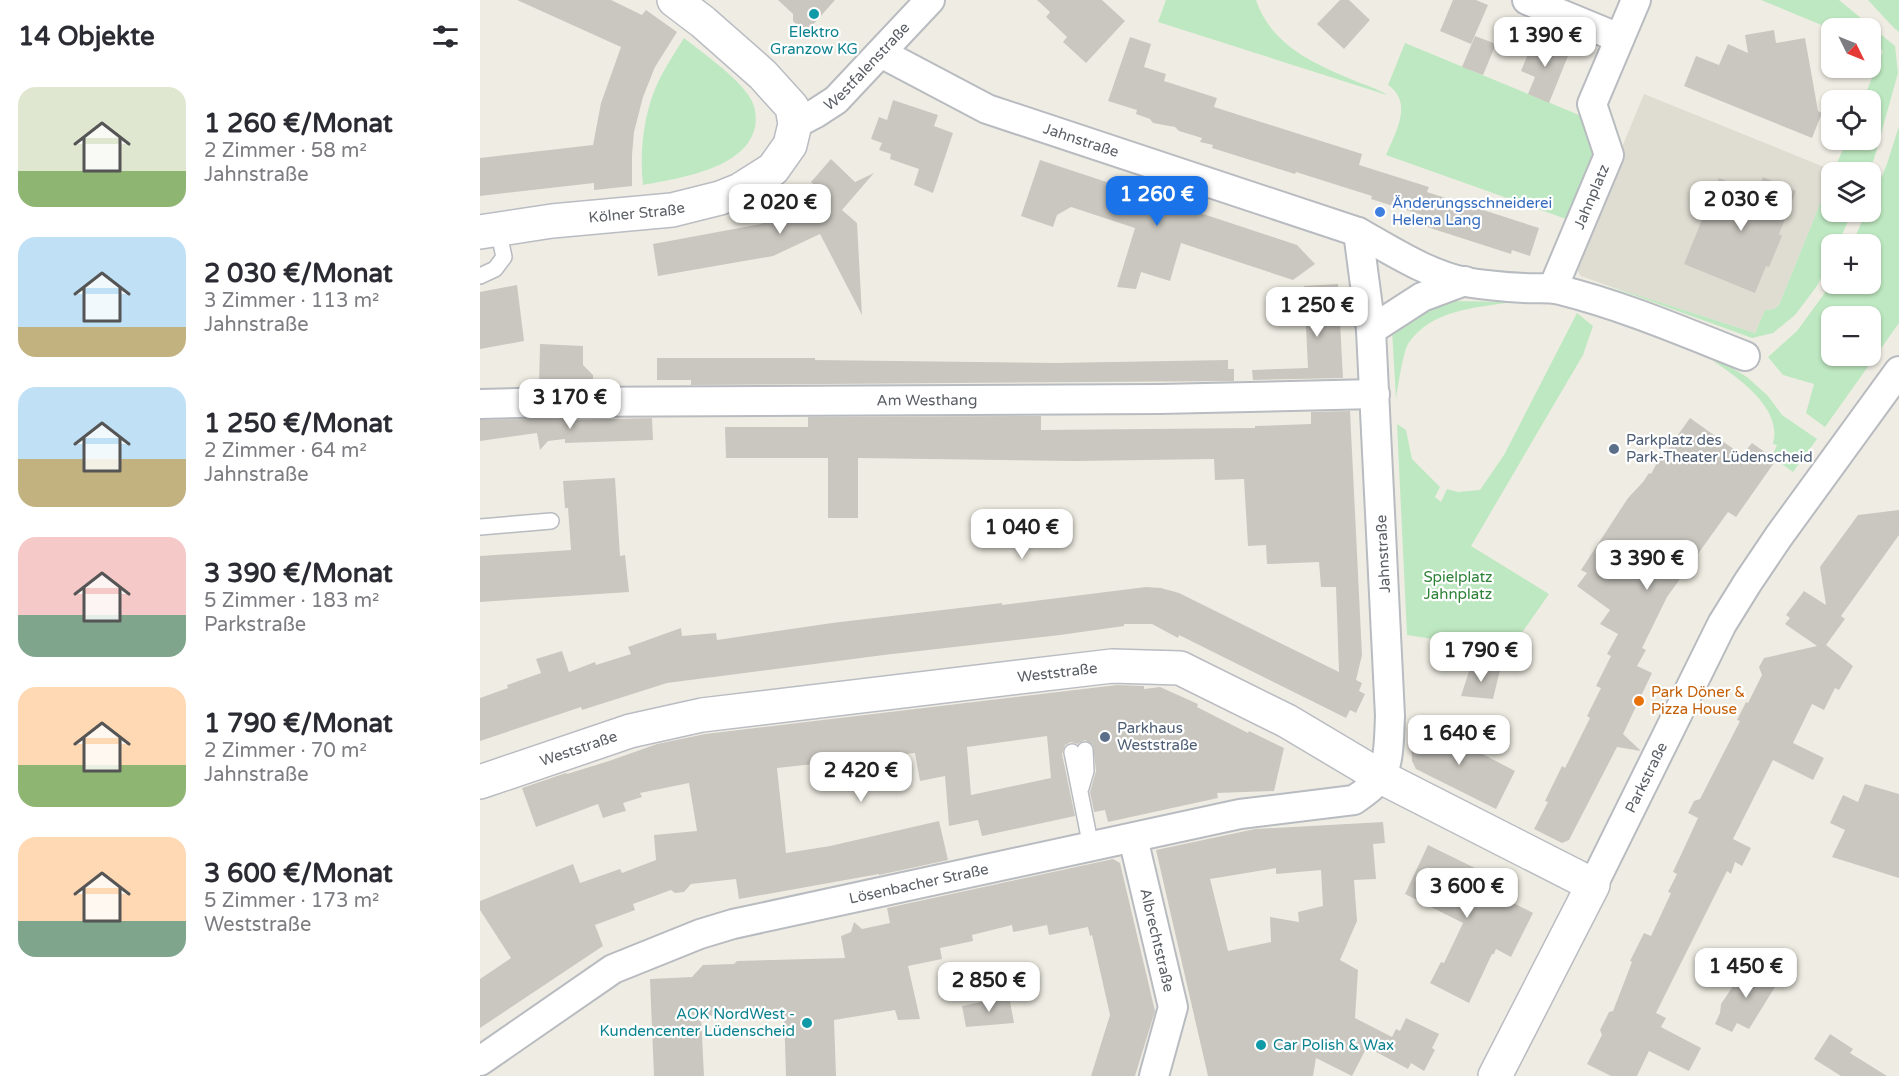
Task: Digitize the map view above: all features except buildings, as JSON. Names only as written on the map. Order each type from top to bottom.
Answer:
[{"type":"main road","points":[[674,0],[703,22],[776,87],[792,107],[795,124]]},
{"type":"main road","name":"Kölner Straße","points":[[489,230],[590,217],[672,210],[720,198],[752,184],[772,169],[790,145],[795,124]]},
{"type":"main road","name":"Weststraße","points":[[480,782],[630,731],[702,715],[1112,666],[1180,668],[1287,721],[1381,777],[1593,885]]},
{"type":"main road","name":"Parkstraße","points":[[1495,1076],[1593,885]]},
{"type":"street","name":"Westfalenstraße","points":[[795,124],[836,100],[930,0]]},
{"type":"street","points":[[1527,0],[1619,38]]},
{"type":"street","name":"Jahnplatz","points":[[1553,288],[1609,155],[1592,104],[1636,0]]},
{"type":"street","name":"Jahnstraße","points":[[881,53],[987,109],[1359,232],[1403,258],[1432,271],[1465,282],[1526,288],[1553,288],[1598,299],[1637,312],[1745,356]]},
{"type":"street","name":"Jahnstraße","points":[[1359,232],[1371,330],[1390,716],[1388,748],[1381,777]]},
{"type":"street","name":"Jahnstraße","points":[[1371,330],[1422,297],[1465,282]]},
{"type":"street","name":"Parkstraße","points":[[1593,885],[1722,624],[1779,536],[1899,371]]},
{"type":"street","name":"Am Westhang","points":[[480,404],[1160,399],[1375,394]]},
{"type":"street","name":"Lösenbacher Straße","points":[[480,1060],[613,969],[700,934],[733,924],[1240,814],[1354,800],[1381,777]]},
{"type":"street","name":"Albrechtstraße","points":[[1133,838],[1173,1007],[1154,1076]]},
{"type":"lane","points":[[484,273],[501,262],[504,256],[489,230]]},
{"type":"lane","points":[[480,527],[551,521]]},
{"type":"lane","points":[[1079,751],[1086,771],[1080,791],[1091,847]]},
{"type":"shaded area","points":[[1644,94],[1821,166],[1821,202],[1779,305],[1774,309],[1765,310],[1755,333],[1581,276],[1578,272],[1576,258]]},
{"type":"green space","points":[[1166,0],[1256,0],[1272,29],[1295,50],[1323,67],[1387,95],[1158,22]]},
{"type":"green space","points":[[1761,0],[1839,0],[1861,18],[1821,18],[1821,25]]},
{"type":"green space","points":[[1868,0],[1899,0],[1899,32],[1894,28]]},
{"type":"green space","points":[[1881,34],[1895,46],[1898,73],[1881,134],[1881,90],[1867,90],[1872,78],[1881,78],[1883,51],[1881,50]]},
{"type":"green space","points":[[684,38],[744,89],[754,107],[755,127],[749,141],[739,153],[725,162],[692,175],[643,185],[642,144],[650,103],[660,78]]},
{"type":"green space","points":[[1405,43],[1584,117],[1596,154],[1569,220],[1386,155],[1397,128],[1401,109],[1396,92],[1388,85]]},
{"type":"green space","points":[[1899,126],[1899,323],[1881,348],[1881,306],[1821,306],[1821,366],[1868,366],[1825,427],[1806,413],[1814,384],[1783,375],[1768,357],[1797,331],[1824,294],[1881,294],[1881,234],[1856,234],[1862,222],[1881,222],[1881,178]]},
{"type":"green space","points":[[1843,150],[1877,150],[1873,162],[1837,162]]},
{"type":"green space","points":[[1821,202],[1821,222],[1848,222],[1842,234],[1821,234],[1821,278],[1795,315],[1773,333],[1752,338],[1606,285],[1755,333],[1765,310],[1774,309],[1779,305]]},
{"type":"green space","points":[[1452,301],[1513,302],[1455,312],[1429,324],[1418,332],[1406,348],[1396,399],[1392,330],[1427,308]]},
{"type":"green space","name":"Spielplatz Jahnplatz","points":[[1577,313],[1593,326],[1583,355],[1471,546],[1549,594],[1509,651],[1407,635],[1397,424],[1406,430],[1412,459],[1440,487],[1435,497],[1441,502],[1447,489],[1458,492],[1480,490],[1504,455]]},
{"type":"green space","points":[[1713,361],[1729,366],[1747,377],[1768,396],[1782,415],[1817,439],[1793,472],[1772,457],[1777,445],[1773,444],[1772,419],[1765,407],[1735,376]]},
{"type":"place","name":"Elektro Granzow KG","points":[[814,14]]},
{"type":"place","name":"Änderungsschneiderei Helena Lang","points":[[1380,212]]},
{"type":"place","name":"Parkplatz des Park-Theater Lüdenscheid","points":[[1614,449]]},
{"type":"place","name":"Park Döner & Pizza House","points":[[1639,701]]},
{"type":"place","name":"Parkhaus Weststraße","points":[[1105,737]]},
{"type":"place","name":"AOK NordWest - Kundencenter Lüdenscheid","points":[[807,1023]]},
{"type":"place","name":"Car Polish & Wax","points":[[1261,1045]]}]
